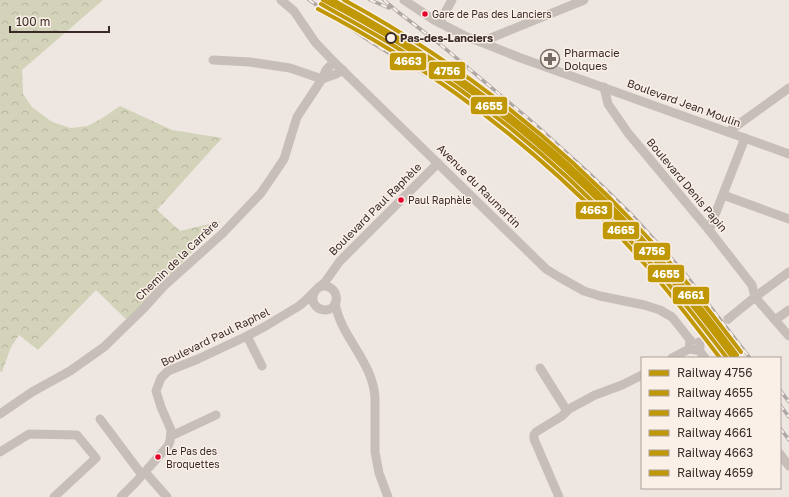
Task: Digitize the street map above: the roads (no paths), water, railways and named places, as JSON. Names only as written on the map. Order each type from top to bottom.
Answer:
[{"type":"street","name":"Avenue du Raumartin","points":[[281,0],[294,11],[315,42],[334,62],[546,269],[584,291],[660,310],[672,317],[697,343],[704,357]]},
{"type":"street","name":"Boulevard Jean Moulin","points":[[404,0],[467,38],[789,154]]},
{"type":"street","points":[[440,23],[452,0]]},
{"type":"street","points":[[481,42],[584,0]]},
{"type":"street","points":[[214,60],[250,62],[290,68],[322,79],[343,70]]},
{"type":"street","name":"Chemin de la Carrère","points":[[0,414],[32,392],[70,372],[104,347],[164,286],[228,227],[261,193],[284,159],[297,117],[322,79],[326,70],[334,62]]},
{"type":"street","name":"Boulevard Denis Papin","points":[[604,87],[608,104],[628,134],[709,230],[752,285],[755,297],[789,336]]},
{"type":"street","points":[[728,132],[789,88]]},
{"type":"street","points":[[709,230],[745,138]]},
{"type":"street","name":"Boulevard Paul Raphèle","points":[[316,290],[324,282],[340,260],[438,163]]},
{"type":"street","points":[[723,194],[789,219]]},
{"type":"street","points":[[728,319],[789,272]]},
{"type":"street","name":"Boulevard Paul Raphèle","points":[[330,274],[333,290]]},
{"type":"street","points":[[316,307],[312,300],[316,290],[326,286],[333,290],[336,296],[335,303],[340,321],[366,365],[373,382],[375,390],[375,452],[379,473],[388,497]]},
{"type":"street","name":"Boulevard Paul Raphel","points":[[171,436],[171,430],[161,408],[156,391],[161,378],[168,372],[264,327],[299,306],[316,290]]},
{"type":"street","points":[[327,310],[330,309],[335,303]]},
{"type":"street","points":[[299,306],[316,307],[327,310],[340,321]]},
{"type":"street","points":[[775,320],[789,310]]},
{"type":"street","points":[[247,336],[262,366]]},
{"type":"street","points":[[674,357],[697,343]]},
{"type":"street","points":[[540,368],[567,411]]},
{"type":"street","points":[[559,497],[534,437],[536,432],[562,416],[567,411],[595,395],[622,385],[641,376]]},
{"type":"street","points":[[121,497],[168,446],[171,436],[216,415]]},
{"type":"street","points":[[100,419],[143,473],[167,497]]},
{"type":"street","points":[[0,452],[28,434],[77,435],[96,458],[54,497]]},
{"type":"street","points":[[781,455],[789,466]]},
{"type":"tunnel","points":[[705,338],[728,319]]},
{"type":"railway","points":[[309,0],[370,41],[467,101],[527,145],[555,168],[608,218],[633,245],[681,301],[725,357]]},
{"type":"railway","points":[[370,0],[389,8]]},
{"type":"railway","points":[[384,0],[441,45],[537,126],[631,214],[686,275],[749,357]]},
{"type":"railway","points":[[781,391],[789,402]]},
{"type":"railway","points":[[781,406],[789,417]]},
{"type":"railway","points":[[781,429],[789,440]]},
{"type":"rail line","name":"4655","points":[[323,0],[402,45],[459,83],[486,103],[566,169],[631,234],[705,321],[732,357]]},
{"type":"rail line","name":"4756","points":[[330,0],[395,37],[447,71],[507,116],[564,164],[592,190],[657,257],[692,299],[736,357]]},
{"type":"rail line","name":"4661","points":[[333,0],[375,24],[455,75],[494,103],[567,164],[602,197],[662,261],[737,355]]},
{"type":"rail line","name":"4659","points":[[344,0],[424,48],[462,74],[500,101],[571,161],[651,241],[691,288],[741,352]]},
{"type":"rail line","name":"4665","points":[[321,4],[380,37],[461,90],[548,160],[601,210],[640,251],[726,357]]},
{"type":"rail line","name":"4663","points":[[318,9],[348,25],[426,72],[481,112],[533,154],[584,200],[638,256],[719,357]]},
{"type":"place","name":"Gare de Pas des Lanciers","points":[[425,14]]},
{"type":"place","name":"Pas-des-Lanciers","points":[[391,38]]},
{"type":"place","name":"Pharmacie Dolques","points":[[550,59]]},
{"type":"place","name":"Paul Raphèle","points":[[401,200]]},
{"type":"place","name":"Le Pas des Broquettes","points":[[158,457]]}]
